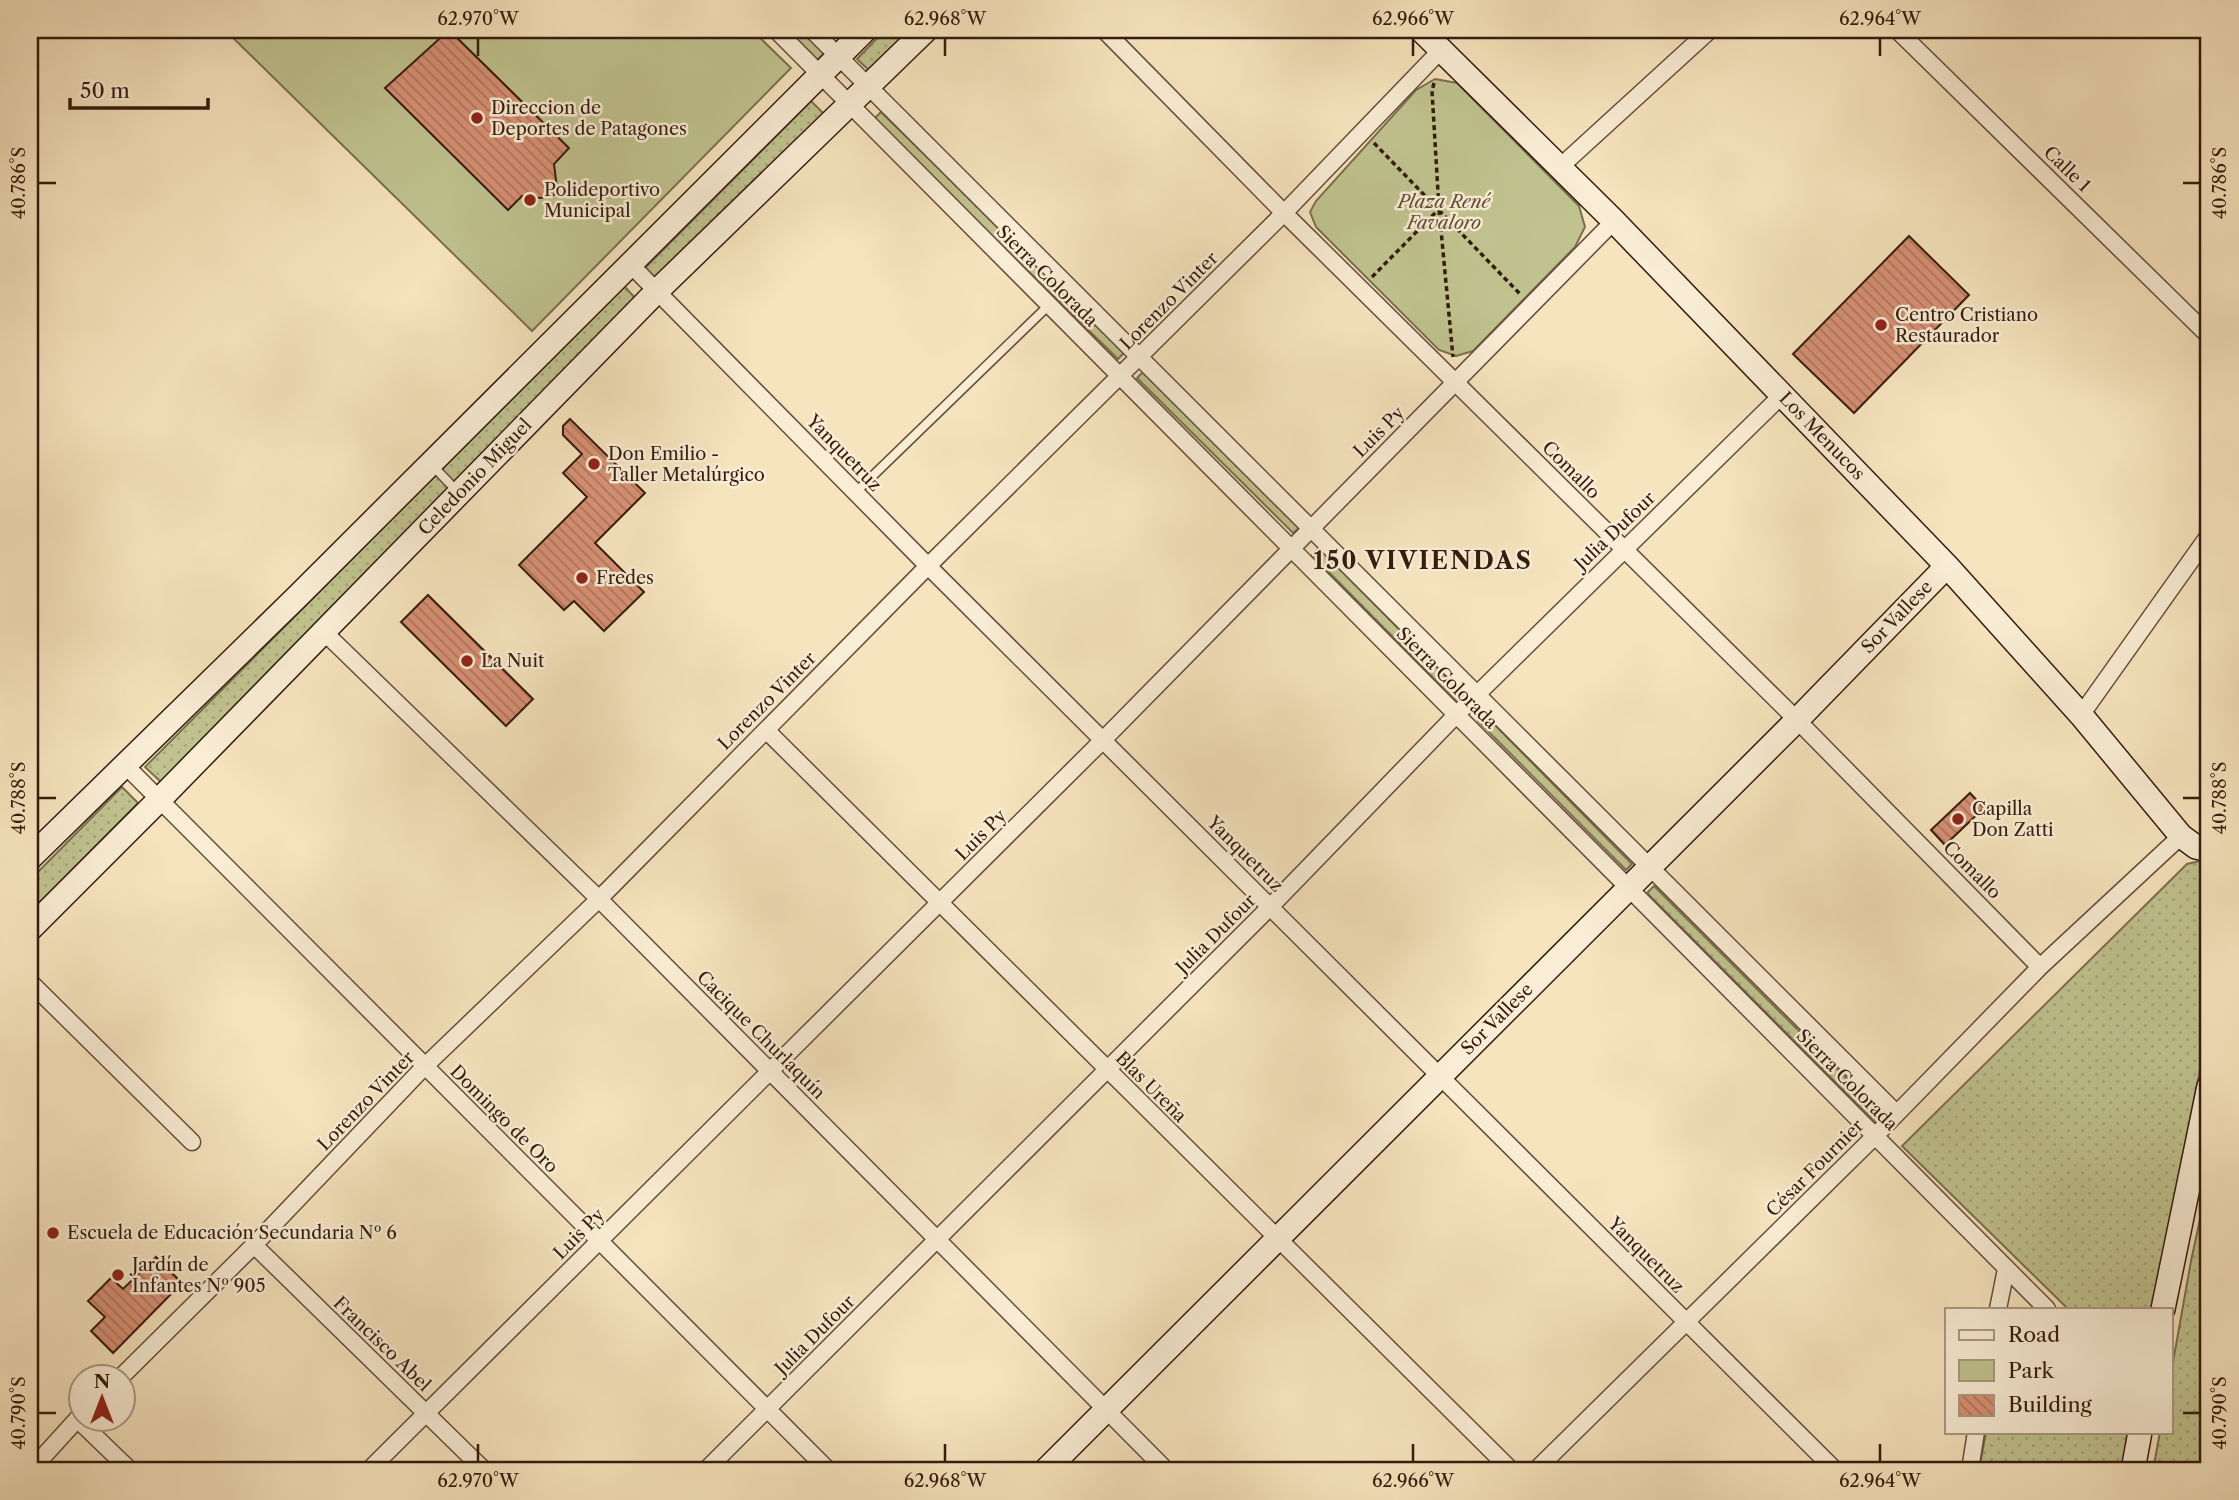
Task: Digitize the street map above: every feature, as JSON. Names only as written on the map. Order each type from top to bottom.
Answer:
[{"type":"street","name":"Sierra Colorada","points":[[776,30],[2046,1308]]},
{"type":"street","name":"Sierra Colorada","points":[[812,30],[1896,1113]]},
{"type":"street","points":[[30,858],[298,596],[865,30]]},
{"type":"street","name":"Celedonio Miguel","points":[[30,929],[657,290],[926,30]]},
{"type":"street","name":"Comallo","points":[[1104,30],[1284,213],[1797,720],[2040,967]]},
{"type":"street","name":"Los Menucos","points":[[1421,30],[1614,221],[1947,566],[2081,715],[2181,836],[2196,847],[2209,850]]},
{"type":"street","points":[[1560,167],[1710,30]]},
{"type":"street","name":"Calle 1","points":[[1897,30],[2209,336]]},
{"type":"street","name":"Lorenzo Vinter","points":[[133,1364],[254,1245],[424,1068],[599,900],[928,566],[1140,358],[1364,132],[1441,50]]},
{"type":"street","name":"Luis Py","points":[[369,1470],[1103,740],[1614,221]]},
{"type":"street","name":"Yanquetruz","points":[[629,263],[855,493],[1835,1470]]},
{"type":"street","name":"Julia Dufour","points":[[706,1470],[1270,907],[1477,694],[1782,395]]},
{"type":"street","points":[[2081,715],[2209,535]]},
{"type":"street","name":"Sor Vallese","points":[[1046,1470],[1797,720],[1947,566]]},
{"type":"street","name":"Cacique Churlaquín","points":[[324,632],[599,900],[1166,1470]]},
{"type":"street","name":"Blas Ureña","points":[[766,730],[1511,1470]]},
{"type":"street","name":"Domingo de Oro","points":[[124,764],[424,1068],[828,1470]]},
{"type":"street","name":"César Fournier","points":[[1536,1470],[1875,1136],[2040,967],[2181,836]]},
{"type":"street","points":[[30,982],[192,1142]]},
{"type":"street","points":[[2163,1308],[2209,1086]]},
{"type":"street","name":"Francisco Abel","points":[[254,1245],[484,1470]]},
{"type":"street","points":[[1998,1308],[2006,1269]]},
{"type":"street","points":[[31,1470],[66,1432]]},
{"type":"street","points":[[95,1434],[130,1470]]},
{"type":"street","points":[[1970,1470],[1976,1434]]},
{"type":"street","points":[[2133,1470],[2140,1434]]},
{"type":"lane","points":[[855,493],[1049,305]]},
{"type":"lane","points":[[430,463],[459,494]]},
{"type":"path","points":[[1434,81],[1432,91],[1439,209],[1456,382]]},
{"type":"path","points":[[1364,132],[1531,305]]},
{"type":"path","points":[[1361,288],[1439,209]]},
{"type":"green space","name":"Polideportivo Municipal","points":[[225,30],[752,30],[791,68],[532,331]]},
{"type":"green space","points":[[787,30],[802,30],[825,53],[817,60]]},
{"type":"green space","points":[[885,30],[916,30],[873,74],[857,59]]},
{"type":"green space","name":"Plaza René Favaloro","points":[[1435,79],[1457,83],[1579,206],[1585,227],[1575,247],[1473,351],[1456,356],[1439,350],[1316,227],[1310,212],[1316,201],[1416,90]]},
{"type":"green space","points":[[811,101],[826,116],[659,282],[645,268]]},
{"type":"green space","points":[[881,112],[1126,351],[1118,359],[873,120]]},
{"type":"green space","points":[[624,286],[639,302],[161,782],[145,767]]},
{"type":"green space","points":[[1144,371],[1300,527],[1293,533],[1137,378]]},
{"type":"green space","points":[[1319,548],[1464,695],[1457,702],[1312,555]]},
{"type":"green space","points":[[1484,714],[1632,864],[1626,870],[1478,721]]},
{"type":"green space","points":[[122,787],[138,803],[30,912],[30,880]]},
{"type":"green space","points":[[2200,861],[2209,863],[2209,1028],[2157,1308],[2067,1308],[1902,1146],[2187,864]]},
{"type":"green space","points":[[1654,886],[1884,1116],[1877,1124],[1647,893]]},
{"type":"green space","points":[[2209,1178],[2209,1470],[2153,1470],[2160,1434],[2172,1434],[2172,1367]]},
{"type":"green space","points":[[1986,1434],[2134,1434],[2128,1470],[1979,1470]]},
{"type":"building","name":"Direccion de Deportes de Patagones","points":[[449,30],[569,148],[554,164],[557,188],[554,195],[541,198],[522,196],[508,210],[385,88]]},
{"type":"building","name":"Centro Cristiano Restaurador","points":[[1909,236],[1969,295],[1854,413],[1793,354]]},
{"type":"building","points":[[570,419],[645,493],[595,543],[644,592],[604,631],[574,601],[564,610],[519,565],[587,497],[563,473],[582,454],[563,435],[563,426]]},
{"type":"building","name":"La Nuit","points":[[428,595],[533,699],[506,726],[401,622]]},
{"type":"building","name":"Capilla Don Zatti","points":[[1970,793],[1984,808],[1945,845],[1931,830]]},
{"type":"building","name":"Jardín de Infantes Nº 905","points":[[156,1257],[182,1283],[113,1353],[91,1331],[105,1317],[88,1301],[111,1278],[123,1289]]},
{"type":"place","name":"Direccion de Deportes de Patagones","points":[[477,118]]},
{"type":"place","name":"Polideportivo Municipal","points":[[530,200]]},
{"type":"place","name":"Centro Cristiano Restaurador","points":[[1881,325]]},
{"type":"place","name":"Don Emilio - Taller Metalúrgico","points":[[594,464]]},
{"type":"place","name":"Fredes","points":[[582,578]]},
{"type":"place","name":"La Nuit","points":[[467,661]]},
{"type":"place","name":"Capilla Don Zatti","points":[[1958,819]]},
{"type":"place","name":"Escuela de Educación Secundaria Nº 6","points":[[53,1233]]},
{"type":"place","name":"Jardín de Infantes Nº 905","points":[[118,1275]]},
{"type":"district","name":"150 VIVIENDAS","points":[[1423,560]]}]
